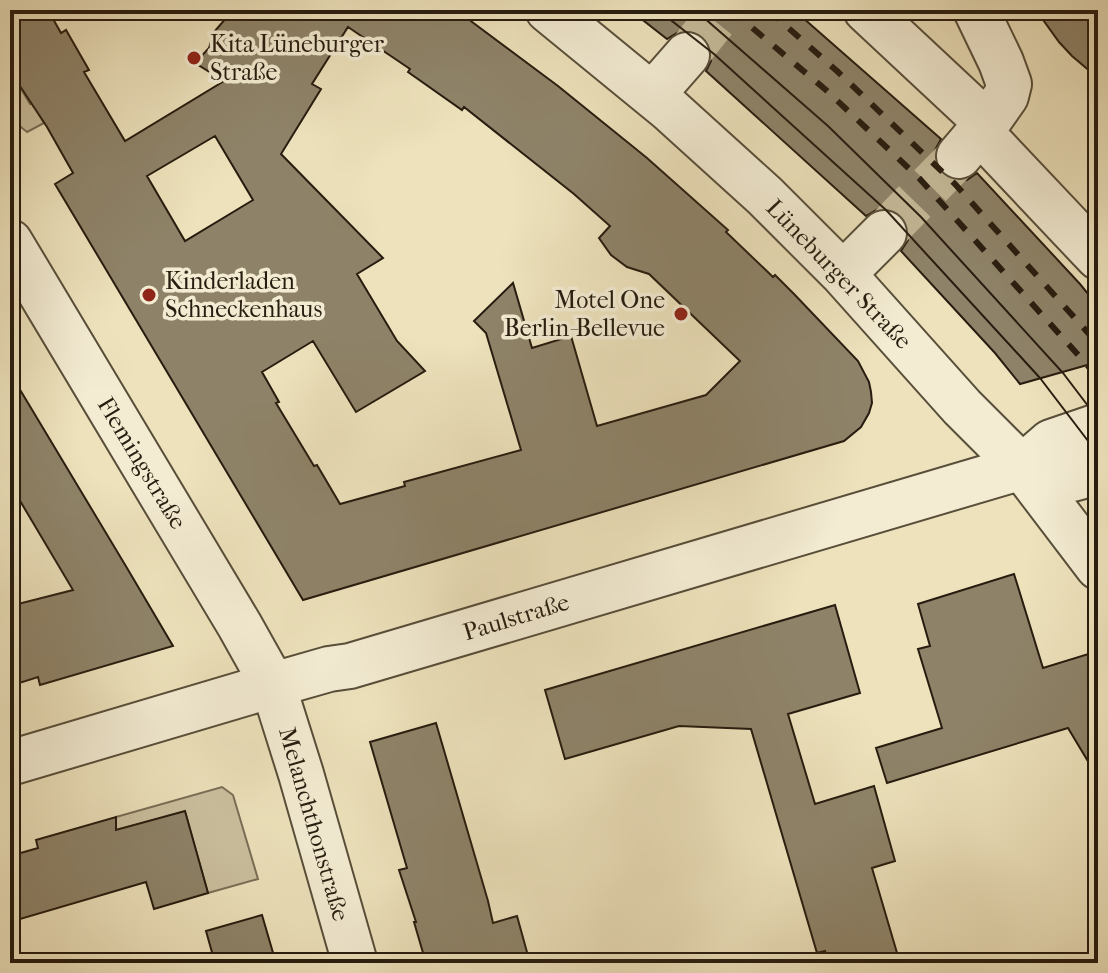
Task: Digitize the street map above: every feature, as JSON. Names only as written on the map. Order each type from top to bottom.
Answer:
[{"type":"street","name":"Lüneburger Straße","points":[[548,10],[652,95],[765,196],[843,274],[962,407],[1022,467],[1098,567]]},
{"type":"street","points":[[866,10],[975,137],[1098,257]]},
{"type":"street","points":[[975,137],[1006,96],[1009,84],[976,10]]},
{"type":"street","points":[[652,95],[687,55]]},
{"type":"street","points":[[843,274],[884,233]]},
{"type":"street","name":"Flemingstraße","points":[[10,242],[273,685]]},
{"type":"street","name":"Paulstraße","points":[[10,763],[1022,467],[1051,442],[1098,426]]},
{"type":"street","name":"Paulstraße","points":[[1022,467],[1072,479],[1098,472]]},
{"type":"street","name":"Melanchthonstraße","points":[[273,685],[355,963]]},
{"type":"shaded area","points":[[10,70],[44,123],[27,132],[12,112]]},
{"type":"shaded area","points":[[222,787],[233,795],[258,879],[208,893],[185,812],[116,830],[116,817]]},
{"type":"building","points":[[10,10],[48,10],[61,33],[66,30],[89,70],[84,72],[125,141],[224,81],[195,63],[209,48],[214,32],[233,10],[456,10],[558,86],[647,158],[728,230],[726,232],[773,277],[775,275],[858,361],[869,382],[872,403],[869,413],[861,427],[844,441],[303,600],[55,184],[73,173],[10,71]],"holes":[[[348,27],[410,69],[408,72],[462,110],[464,107],[574,194],[610,226],[599,238],[611,255],[627,267],[649,274],[740,361],[706,395],[597,426],[571,336],[532,348],[513,283],[474,321],[486,333],[521,450],[404,482],[405,486],[340,504],[276,403],[279,402],[262,372],[313,341],[356,412],[425,371],[397,341],[357,274],[383,258],[281,154],[321,89],[312,84]],[[215,136],[253,200],[185,241],[147,176]]]},
{"type":"building","points":[[630,10],[794,10],[941,139],[934,152],[936,165],[942,174],[955,181],[967,180],[977,173],[1080,284],[1098,306],[1098,362],[1020,384],[901,251],[908,240],[908,227],[901,215],[890,209],[878,209],[866,216],[706,71],[711,61],[711,48],[703,36],[693,31],[680,31],[667,39]]},
{"type":"building","points":[[1036,10],[1098,10],[1098,78],[1059,42]]},
{"type":"building","points":[[10,373],[173,646],[40,685],[38,677],[10,686],[10,606],[73,590],[10,484]]},
{"type":"building","points":[[1014,574],[1043,668],[1098,651],[1098,778],[1068,728],[887,783],[876,748],[942,728],[918,649],[930,646],[918,604]]},
{"type":"building","points":[[835,605],[860,693],[788,714],[815,804],[874,786],[895,861],[872,868],[900,963],[829,963],[825,951],[817,953],[751,729],[679,726],[565,759],[545,690]]},
{"type":"building","points":[[436,723],[493,923],[517,916],[530,963],[426,963],[399,870],[407,868],[370,742]]},
{"type":"building","points":[[185,811],[208,893],[154,909],[146,882],[10,922],[10,856],[38,848],[36,840],[116,817],[116,830]]},
{"type":"building","points":[[262,915],[276,963],[215,963],[206,931]]},
{"type":"tunnel","points":[[687,55],[723,10]]},
{"type":"tunnel","points":[[884,233],[959,156]]},
{"type":"tram line","points":[[658,10],[714,54],[886,210],[1040,378],[1098,454]]},
{"type":"tram line","points":[[695,10],[828,126],[921,217],[1063,373],[1098,419]]},
{"type":"railway","points":[[731,10],[826,90],[919,178],[1098,377]]},
{"type":"railway","points":[[768,10],[955,184],[1098,344]]},
{"type":"place","name":"Kita Lüneburger Straße","points":[[194,58]]},
{"type":"place","name":"Kinderladen Schneckenhaus","points":[[149,295]]},
{"type":"place","name":"Motel One Berlin-Bellevue","points":[[681,314]]}]
